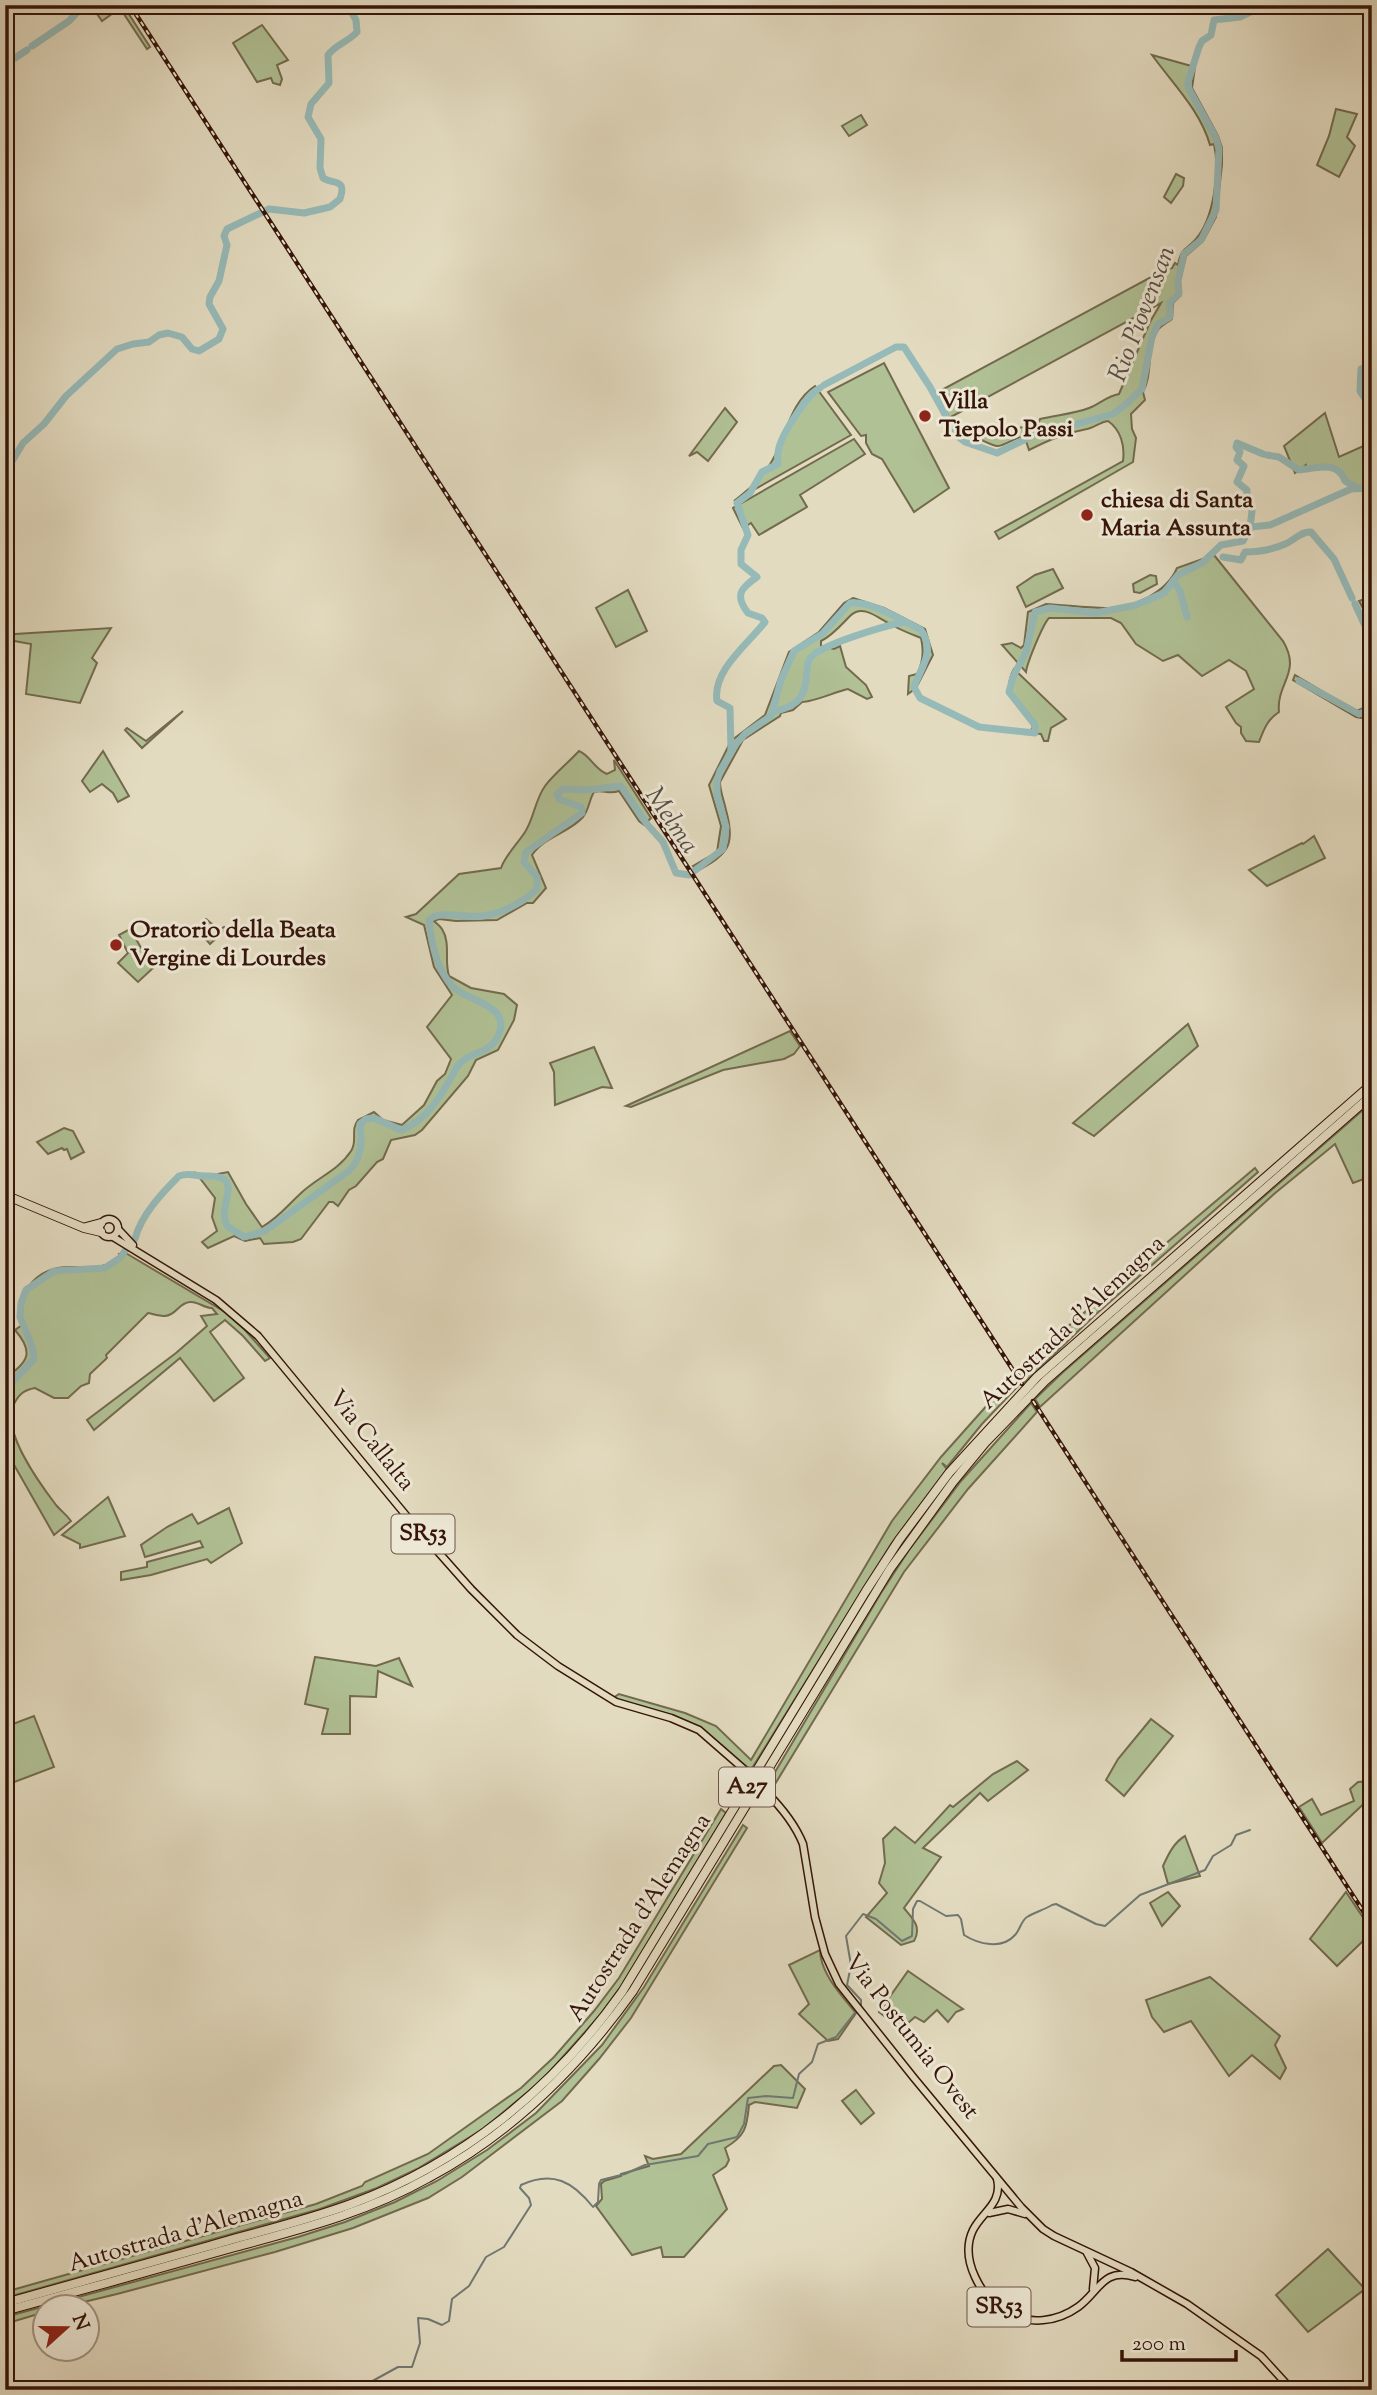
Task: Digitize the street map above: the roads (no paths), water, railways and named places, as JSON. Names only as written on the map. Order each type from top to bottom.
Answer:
[{"type":"highway","name":"Autostrada d'Alemagna","points":[[5,2303],[352,2204],[450,2156],[527,2099],[579,2047],[622,1992],[866,1591],[899,1540],[949,1473],[995,1421],[1060,1355],[1372,1084]]},
{"type":"highway","name":"Autostrada d'Alemagna","points":[[5,2311],[290,2232],[374,2204],[455,2163],[497,2135],[535,2103],[590,2047],[633,1991],[868,1603],[925,1519],[969,1462],[1063,1364],[1372,1095]]},
{"type":"highway","points":[[5,1195],[83,1228],[101,1228]]},
{"type":"main road","points":[[107,1219],[112,1219],[117,1223],[118,1229],[113,1237],[107,1237],[101,1228],[107,1219]]},
{"type":"main road","name":"Via Callalta","points":[[118,1229],[136,1249]]},
{"type":"main road","name":"Via Callalta","points":[[113,1237],[216,1300],[258,1336],[409,1519],[471,1589],[517,1635],[558,1666],[615,1702],[671,1718],[699,1730],[746,1771]]},
{"type":"main road","name":"Via Postumia Ovest","points":[[746,1771],[779,1805],[798,1832],[803,1844],[815,1917],[825,1954],[839,1984],[1030,2217],[1054,2236],[1188,2304],[1261,2356],[1292,2390]]},
{"type":"main road","name":"Via Postumia Ovest","points":[[993,2171],[998,2184],[997,2196],[970,2238],[970,2257],[984,2292],[1000,2308],[1017,2317],[1045,2320],[1078,2307],[1109,2277],[1120,2274],[1152,2284]]},
{"type":"main road","name":"Via Postumia Ovest","points":[[986,2214],[1009,2209],[1030,2217]]},
{"type":"main road","points":[[1086,2252],[1095,2268],[1093,2291]]},
{"type":"waterway","points":[[32,46],[69,21],[84,5]]},
{"type":"waterway","points":[[5,473],[23,443],[44,424],[66,396],[117,349],[149,342],[168,333],[182,337],[192,349],[199,351],[219,339],[223,329],[209,304],[219,281],[227,245],[224,236],[227,229],[269,209],[304,213],[330,207],[340,199],[341,185],[323,178],[320,168],[321,139],[308,117],[311,104],[329,83],[328,55],[357,32],[356,20],[347,5]]},
{"type":"waterway","name":"Rio Piovensan","points":[[824,385],[896,347],[904,347],[957,436],[965,442],[997,453],[1030,437],[1113,414],[1125,405],[1142,389],[1152,337],[1158,324],[1170,317],[1170,302],[1179,294],[1178,281],[1184,254],[1201,240],[1216,210],[1219,149],[1188,82],[1199,47],[1202,41],[1211,35],[1214,20],[1240,17],[1265,5]]},
{"type":"waterway","points":[[5,60],[15,58],[27,50]]},
{"type":"waterway","points":[[1372,366],[1361,369],[1360,391],[1372,409]]},
{"type":"waterway","name":"Rio Piovensan","points":[[731,750],[730,708],[717,701],[717,690],[720,679],[733,658],[765,622],[762,618],[748,613],[741,601],[744,588],[757,577],[741,564],[741,550],[748,535],[737,503],[750,493],[762,472],[778,464],[780,446],[788,427],[801,407],[820,388]]},
{"type":"waterway","points":[[1250,528],[1252,511],[1247,490],[1237,482],[1244,466],[1237,460],[1240,452],[1236,447],[1237,443],[1263,454]]},
{"type":"waterway","points":[[1267,455],[1279,457],[1299,470],[1332,468],[1357,488]]},
{"type":"waterway","name":"Melma","points":[[135,1239],[142,1221],[153,1205],[179,1176],[187,1174],[225,1180],[228,1186],[225,1209],[227,1226],[244,1237],[265,1231],[350,1170],[357,1160],[360,1148],[360,1124],[366,1119],[374,1118],[401,1130],[420,1119],[434,1104],[461,1062],[492,1045],[501,1028],[495,1011],[452,986],[442,972],[431,937],[429,920],[440,915],[477,917],[505,910],[537,889],[537,877],[524,862],[526,852],[582,813],[581,807],[559,799],[557,794],[563,789],[587,790],[621,786],[646,823],[663,842],[676,873],[689,875],[723,849],[726,827],[717,795],[720,771],[745,734],[771,716],[781,680],[794,651],[822,634],[850,603],[876,608],[921,630],[927,652],[914,687],[920,698],[979,727],[1035,733],[1035,725],[1009,692],[1013,677],[1026,652],[1035,612],[1050,608],[1096,613],[1136,605],[1164,593],[1178,575],[1202,563],[1221,545],[1243,541],[1251,527],[1270,525],[1351,489],[1372,488]]},
{"type":"waterway","points":[[1223,557],[1241,560],[1245,552],[1275,548],[1311,532],[1334,559],[1352,598]]},
{"type":"waterway","points":[[1173,581],[1180,591],[1187,617]]},
{"type":"waterway","points":[[1355,604],[1372,641]]},
{"type":"waterway","points":[[773,712],[799,699],[805,688],[808,661],[819,651],[856,636],[904,622]]},
{"type":"waterway","points":[[1299,681],[1359,714],[1372,709]]},
{"type":"waterway","name":"Melma","points":[[5,1390],[34,1359],[32,1346],[20,1317],[26,1290],[54,1271],[105,1268],[125,1251]]},
{"type":"waterway","points":[[861,2005],[861,2000],[847,1985],[851,1965],[846,1936],[863,1914],[876,1919],[902,1941],[912,1936],[913,1909],[917,1901],[946,1916],[958,1915],[964,1935],[990,1944],[1010,1940],[1027,1917],[1056,1904],[1105,1926],[1140,1895],[1205,1870],[1213,1856],[1231,1845],[1236,1835],[1250,1830]]},
{"type":"waterway","points":[[356,2390],[398,2367],[412,2367],[420,2343],[418,2318],[442,2325],[449,2321],[452,2299],[469,2286],[486,2257],[504,2247],[531,2205],[529,2198],[520,2188],[521,2185],[543,2179],[562,2181],[578,2191],[593,2207],[598,2202],[601,2180],[645,2165],[698,2156],[708,2144],[737,2137],[744,2124],[748,2098],[793,2098],[799,2074],[812,2062],[818,2044],[836,2037],[857,2010]]},
{"type":"railway","points":[[130,5],[1022,1384]]},
{"type":"railway","points":[[1033,1401],[1372,1925]]},
{"type":"place","name":"Villa Tiepolo Passi","points":[[925,416]]},
{"type":"place","name":"chiesa di Santa Maria Assunta","points":[[1087,515]]},
{"type":"place","name":"Oratorio della Beata Vergine di Lourdes","points":[[116,945]]}]
